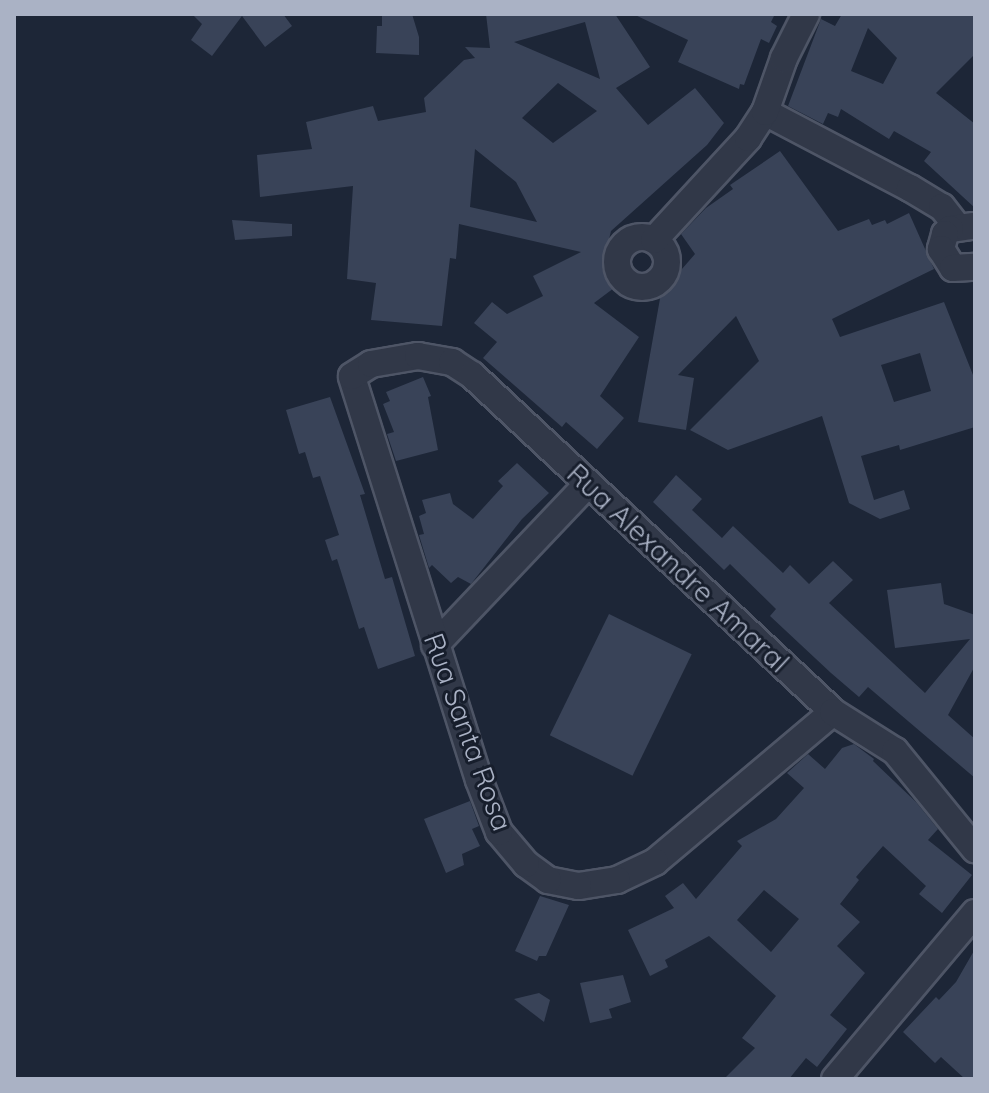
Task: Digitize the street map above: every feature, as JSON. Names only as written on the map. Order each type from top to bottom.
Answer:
[{"type":"street","points":[[654,240],[727,164],[765,112],[784,58],[806,14]]},
{"type":"street","points":[[765,112],[924,196],[966,227]]},
{"type":"street","points":[[966,227],[945,234],[943,257],[953,268],[975,267]]},
{"type":"street","name":"Rua Alexandre Amaral","points":[[352,376],[371,364],[418,356],[452,362],[472,375],[833,712],[895,751],[975,849]]},
{"type":"street","name":"Rua Santa Rosa","points":[[352,376],[435,645],[499,832],[526,864],[548,880],[578,886],[617,880],[655,862],[833,712]]},
{"type":"street","points":[[435,645],[587,485]]},
{"type":"street","points":[[835,1079],[975,913]]},
{"type":"building","points":[[192,14],[283,14],[292,26],[265,47],[242,16],[212,56],[191,40],[202,24]]},
{"type":"building","points":[[382,14],[412,14],[419,37],[419,55],[376,53],[377,26],[382,26]]},
{"type":"building","points":[[486,14],[615,14],[650,67],[616,88],[648,125],[695,88],[724,123],[707,145],[611,231],[602,269],[614,288],[594,303],[639,337],[600,396],[624,418],[597,449],[566,422],[562,427],[483,358],[497,342],[474,323],[492,302],[507,314],[543,296],[533,276],[581,252],[459,224],[456,259],[450,258],[442,326],[371,320],[376,283],[347,279],[353,186],[260,197],[257,155],[312,149],[306,122],[373,106],[378,121],[426,112],[424,98],[464,60],[475,58],[465,47],[490,48]],"holes":[[[585,22],[600,79],[514,42]],[[558,83],[597,111],[553,143],[522,118]],[[475,149],[516,182],[537,222],[470,207]]]},
{"type":"building","points":[[633,14],[775,14],[771,22],[777,26],[769,43],[761,39],[744,85],[740,84],[739,89],[678,62],[688,40]]},
{"type":"building","points":[[842,14],[975,14],[975,54],[936,93],[975,124],[975,208],[924,161],[931,152],[894,131],[889,139],[841,109],[838,117],[828,113],[823,124],[788,106],[821,19],[835,26]],"holes":[[[868,28],[897,58],[883,84],[851,71]]]},
{"type":"building","points":[[780,151],[838,231],[869,219],[872,225],[885,220],[887,224],[909,213],[934,269],[832,319],[840,337],[944,302],[975,380],[975,427],[900,450],[899,445],[861,456],[874,500],[904,490],[910,509],[880,519],[849,503],[822,416],[728,450],[690,430],[759,361],[736,316],[678,375],[694,378],[686,430],[638,422],[661,293],[695,254],[681,234],[706,208],[733,189],[730,185]],"holes":[[[920,353],[931,391],[894,402],[881,365]]]},
{"type":"building","points":[[232,220],[292,224],[292,236],[235,240]]},
{"type":"building","points":[[423,377],[431,396],[428,397],[438,450],[396,461],[387,434],[394,432],[383,404],[390,401],[386,392]]},
{"type":"building","points":[[330,397],[365,494],[360,495],[385,579],[392,577],[415,656],[378,669],[364,627],[359,629],[337,559],[332,561],[325,540],[339,535],[320,476],[313,478],[305,452],[299,454],[286,410]]},
{"type":"building","points":[[517,463],[549,493],[522,519],[471,584],[458,577],[451,583],[432,565],[429,568],[419,535],[424,534],[419,516],[426,513],[422,500],[450,493],[453,504],[473,519],[503,486],[498,481]]},
{"type":"building","points":[[676,475],[702,499],[692,510],[722,538],[733,526],[783,573],[790,565],[809,584],[833,561],[853,580],[829,603],[925,693],[970,639],[895,648],[887,590],[941,583],[944,604],[975,615],[975,666],[948,715],[975,739],[975,778],[868,687],[859,697],[831,673],[770,616],[776,609],[730,564],[724,570],[653,502]]},
{"type":"building","points":[[609,614],[692,654],[633,776],[550,735]]},
{"type":"building","points":[[854,744],[874,759],[938,829],[928,840],[972,875],[942,913],[919,894],[926,886],[883,846],[856,877],[859,880],[840,904],[860,922],[837,946],[865,973],[830,1015],[847,1029],[817,1067],[806,1058],[789,1079],[724,1079],[755,1048],[742,1038],[776,996],[709,936],[665,960],[668,967],[650,976],[628,930],[674,908],[665,896],[683,883],[696,899],[742,846],[737,841],[776,819],[804,788],[787,773],[808,754],[825,769],[842,748]],"holes":[[[764,890],[799,919],[771,952],[737,920]]]},
{"type":"building","points":[[470,801],[479,826],[472,829],[480,846],[462,854],[464,865],[446,873],[424,819]]},
{"type":"building","points":[[540,896],[569,905],[546,956],[539,956],[537,961],[515,951]]},
{"type":"building","points":[[975,949],[975,1079],[965,1079],[941,1057],[935,1063],[903,1032],[936,997],[939,1000],[956,982]]},
{"type":"building","points":[[623,975],[631,1002],[609,1009],[612,1018],[590,1023],[580,983]]},
{"type":"building","points":[[539,993],[550,1000],[544,1022],[514,999]]}]
